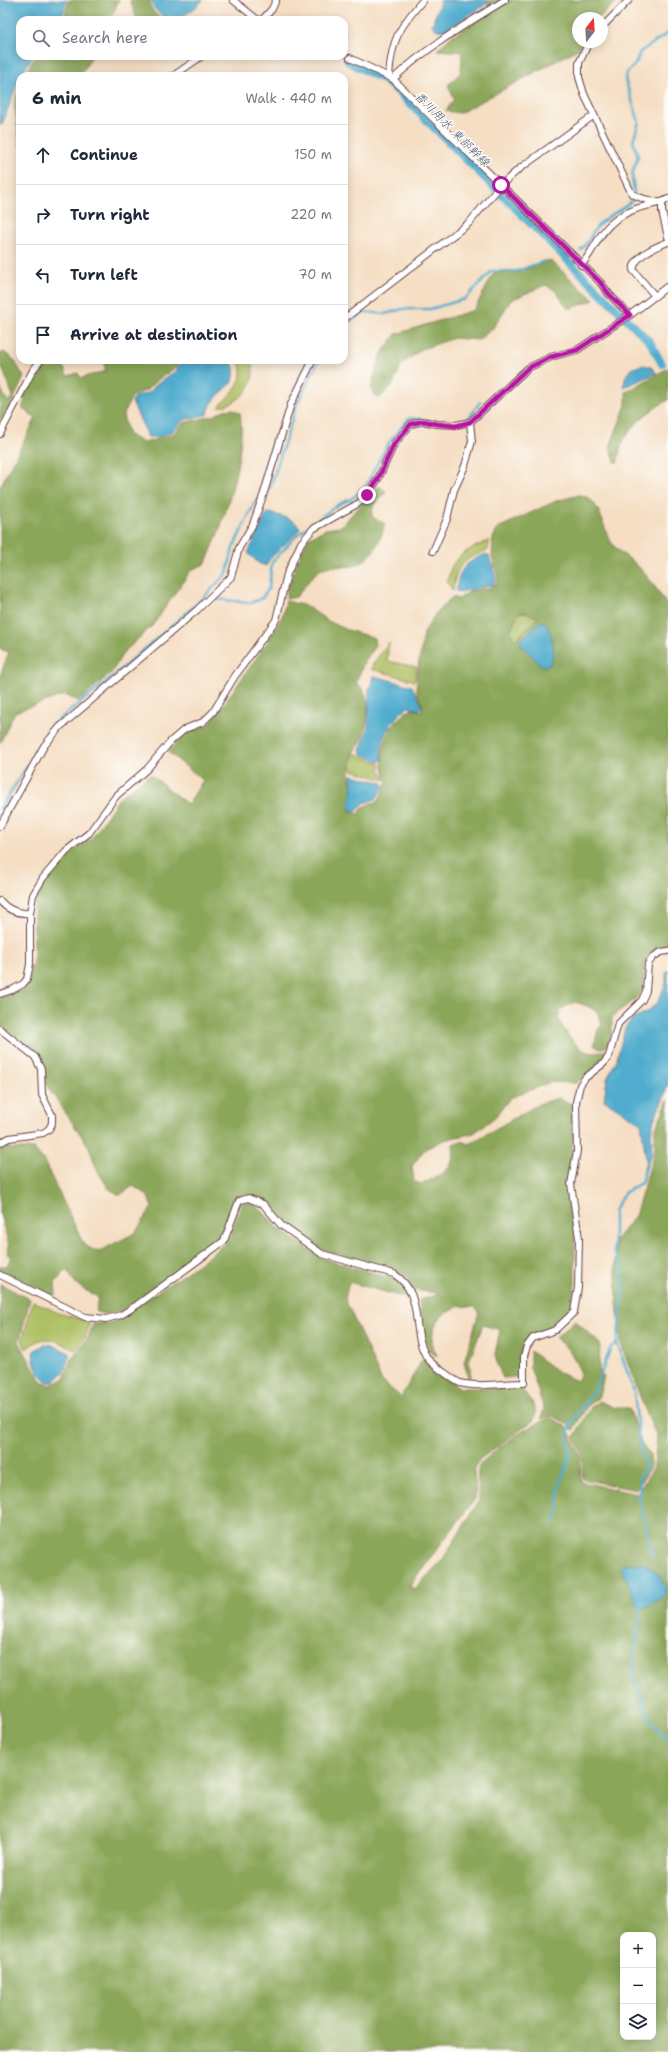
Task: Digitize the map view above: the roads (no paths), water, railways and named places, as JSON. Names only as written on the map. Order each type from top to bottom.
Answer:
[{"type":"street","points":[[233,0],[253,16]]},
{"type":"street","points":[[266,16],[272,9],[276,0]]},
{"type":"street","points":[[391,77],[390,52],[393,43],[403,24],[423,0]]},
{"type":"street","points":[[391,77],[440,40],[505,0]]},
{"type":"street","points":[[608,21],[629,0]]},
{"type":"street","points":[[586,48],[579,63],[579,77],[593,116],[634,195],[665,201]]},
{"type":"street","points":[[350,58],[391,77],[498,189],[600,282],[627,317]]},
{"type":"street","points":[[179,72],[196,60]]},
{"type":"street","points":[[348,316],[469,223],[498,189],[519,169],[593,116]]},
{"type":"street","points":[[581,265],[586,260],[603,230],[614,221],[636,208],[665,201]]},
{"type":"street","points":[[665,201],[668,237]]},
{"type":"street","points":[[655,296],[633,270],[634,263],[643,255],[668,242]]},
{"type":"street","points":[[0,994],[18,987],[27,979],[30,964],[30,913],[34,895],[50,867],[66,851],[89,833],[120,792],[147,769],[171,741],[185,729],[203,722],[213,712],[234,676],[276,620],[287,574],[305,537],[313,529],[359,503],[367,495],[378,479],[394,444],[411,424],[423,421],[456,426],[470,422],[528,368],[551,357],[577,350],[627,317],[668,286]]},
{"type":"street","points":[[0,434],[33,370],[38,364]]},
{"type":"street","points":[[0,826],[44,746],[60,727],[197,610],[231,578],[239,548],[253,524],[263,496],[291,404],[311,364]]},
{"type":"street","points":[[433,551],[447,519],[454,490],[465,466],[472,441],[470,422]]},
{"type":"street","points":[[0,901],[11,910],[23,914],[30,913]]},
{"type":"street","points":[[0,1275],[85,1317],[106,1319],[121,1314],[150,1296],[224,1241],[239,1201],[248,1198],[263,1204],[281,1225],[322,1254],[394,1274],[402,1279],[408,1286],[413,1297],[423,1350],[429,1360],[459,1382],[474,1384],[524,1383],[524,1356],[533,1338],[555,1330],[574,1312],[578,1287],[579,1238],[571,1184],[577,1151],[576,1102],[580,1085],[585,1078],[604,1063],[609,1056],[618,1024],[642,1000],[646,991],[648,964],[653,957],[661,952],[668,951]]},
{"type":"street","points":[[0,1029],[35,1057],[41,1069],[42,1095],[52,1115],[52,1122],[49,1129],[43,1133],[9,1138],[0,1143]]},
{"type":"water","points":[[0,0],[67,0],[61,16],[16,16],[16,60],[30,60],[23,72],[16,72],[16,87],[2,125],[0,125]]},
{"type":"water","points":[[152,0],[203,0],[194,9],[182,16],[163,16],[153,6]]},
{"type":"water","points":[[441,0],[488,1],[487,4],[443,31],[435,29],[432,25]]},
{"type":"water","points":[[179,364],[232,364],[234,374],[233,380],[230,384],[212,403],[208,414],[184,420],[172,432],[158,437],[148,437],[132,402],[134,397],[149,393],[157,384],[177,370]]},
{"type":"water","points":[[643,365],[651,367],[657,373],[624,387],[625,378],[629,372]]},
{"type":"water","points":[[269,513],[291,520],[300,529],[269,560],[266,566],[258,563],[248,553],[266,515]]},
{"type":"water","points":[[486,554],[489,556],[496,578],[493,585],[459,592],[456,591],[459,576],[468,563]]},
{"type":"water","points":[[541,621],[545,622],[548,627],[553,643],[552,660],[550,665],[544,666],[538,663],[519,642]]},
{"type":"water","points":[[374,676],[412,686],[422,706],[419,710],[408,707],[396,718],[384,737],[382,744],[382,760],[380,762],[362,754],[360,750],[368,728],[369,689]]},
{"type":"water","points":[[352,775],[383,783],[384,785],[376,799],[364,803],[356,812],[350,809],[353,787],[351,778]]},
{"type":"water","points":[[668,970],[668,1084],[663,1100],[654,1119],[651,1133],[652,1154],[644,1170],[646,1160],[641,1123],[604,1100],[607,1079],[616,1061],[625,1028],[632,1019],[647,1012],[658,1002],[666,983],[666,972]]},
{"type":"water","points":[[45,1344],[52,1345],[70,1353],[64,1372],[54,1382],[48,1382],[42,1378],[33,1358],[34,1351]]},
{"type":"water","points":[[641,1563],[649,1567],[658,1575],[664,1584],[665,1589],[665,1594],[663,1596],[644,1608],[639,1607],[621,1567],[624,1564]]},
{"type":"waterway","points":[[580,250],[601,223],[632,200],[634,191],[632,175],[638,156],[633,141],[639,122],[625,79],[627,73],[636,63],[640,52],[668,33]]},
{"type":"waterway","name":"香川用水 東部幹線","points":[[348,62],[384,80],[397,91],[650,342],[662,364]]},
{"type":"waterway","points":[[348,323],[364,312],[385,314],[403,309],[430,309],[465,299],[492,271],[517,271],[545,261]]},
{"type":"waterway","points":[[270,488],[297,404],[317,364]]},
{"type":"waterway","points":[[465,420],[469,418],[480,402]]},
{"type":"waterway","points":[[217,599],[251,603],[262,598],[269,588],[272,562],[297,535],[339,504],[351,499],[364,489],[386,447],[408,419],[421,419]]},
{"type":"waterway","points":[[0,809],[45,738],[47,729],[105,683],[198,603],[227,573],[233,548],[256,500]]},
{"type":"waterway","points":[[554,1523],[558,1509],[559,1484],[570,1458],[568,1434],[572,1421],[595,1389],[611,1347],[617,1343],[624,1285],[621,1264],[614,1253],[614,1211],[624,1193],[641,1183],[647,1164]]},
{"type":"waterway","points":[[617,1343],[634,1391],[639,1442],[646,1466],[640,1479],[639,1497],[653,1555]]},
{"type":"waterway","points":[[641,1605],[633,1674],[649,1718],[658,1730],[668,1739]]}]
